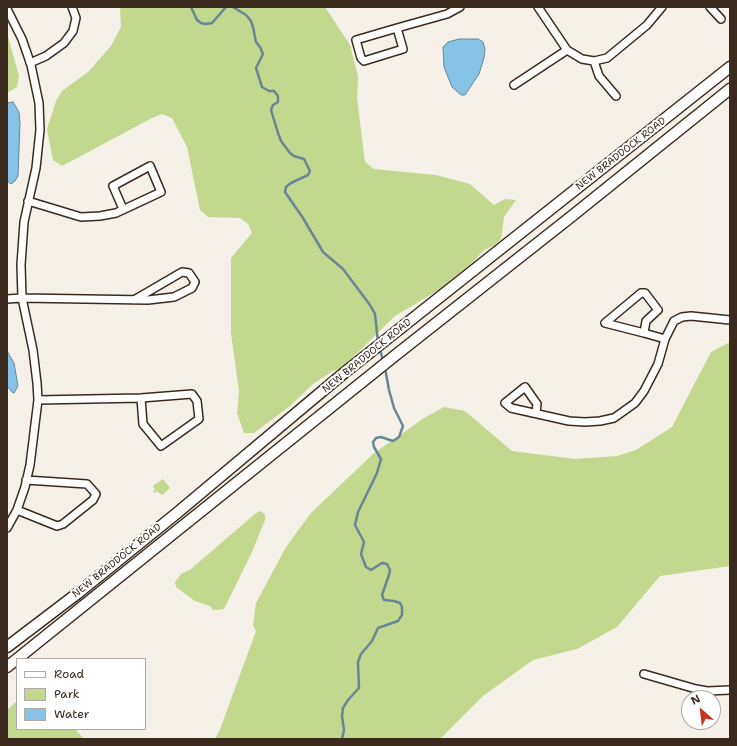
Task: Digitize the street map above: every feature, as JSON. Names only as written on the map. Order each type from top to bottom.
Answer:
[{"type":"main road","name":"NEW BRADDOCK ROAD","points":[[7,647],[68,601],[177,513],[344,373],[730,67]]},
{"type":"main road","name":"NEW BRADDOCK ROAD","points":[[18,658],[730,89]]},
{"type":"main road","name":"NEW BRADDOCK ROAD","points":[[7,667],[16,660]]},
{"type":"street","points":[[30,63],[46,56],[64,43],[73,31],[76,18],[72,7]]},
{"type":"street","points":[[397,28],[403,49],[364,61],[361,58],[356,40],[397,28],[447,14],[460,7]]},
{"type":"street","points":[[538,7],[567,50],[582,59],[594,61],[607,58],[648,25],[662,7]]},
{"type":"street","points":[[710,7],[721,19]]},
{"type":"street","points":[[7,10],[22,39],[30,63],[39,103],[40,130],[36,168],[28,200],[22,243],[21,265],[22,298],[33,350],[38,400],[30,465],[17,510],[7,528]]},
{"type":"street","points":[[514,85],[567,50]]},
{"type":"street","points":[[594,61],[599,76],[616,96]]},
{"type":"street","points":[[28,200],[81,217],[116,213],[161,192],[150,166],[113,186],[123,209]]},
{"type":"street","points":[[7,299],[22,298],[134,300],[148,300],[174,297],[192,288],[195,282],[189,273],[182,272],[134,300]]},
{"type":"street","points":[[644,333],[646,321],[658,310],[645,293],[641,293],[605,323],[665,339]]},
{"type":"street","points":[[536,413],[569,421],[600,422],[614,418],[635,403],[644,390],[658,364],[665,339],[674,321],[682,317],[730,320]]},
{"type":"street","points":[[38,400],[141,398],[192,394],[197,401],[199,419],[161,446],[143,424],[141,398]]},
{"type":"street","points":[[17,510],[57,526],[63,524],[93,500],[96,494],[87,484],[26,480]]},
{"type":"street","points":[[644,674],[696,689],[714,691],[730,690]]},
{"type":"green space","points":[[120,7],[325,7],[350,45],[358,76],[357,98],[365,162],[374,169],[436,175],[470,184],[494,205],[505,199],[516,200],[504,217],[501,239],[493,246],[483,251],[474,261],[440,289],[395,316],[342,368],[333,371],[313,384],[290,406],[254,433],[244,433],[237,413],[239,392],[231,333],[231,258],[252,233],[248,224],[240,218],[208,217],[200,210],[187,147],[172,118],[162,114],[152,118],[62,166],[53,160],[47,129],[56,101],[62,91],[88,72],[111,46],[121,27]]},
{"type":"green space","points":[[7,33],[19,76],[17,87],[7,93]]},
{"type":"green space","points":[[730,342],[730,566],[660,576],[617,627],[577,649],[533,660],[483,696],[440,739],[215,739],[219,732],[256,631],[253,625],[256,603],[286,547],[311,513],[373,454],[424,418],[444,407],[465,411],[512,451],[575,459],[617,456],[636,450],[672,427],[711,352]]},
{"type":"green space","points":[[163,479],[170,488],[162,495],[156,491],[155,493],[153,492],[155,489],[153,487],[154,485]]},
{"type":"green space","points":[[261,511],[265,515],[265,520],[252,552],[224,609],[213,610],[210,606],[195,601],[176,587],[175,582],[181,574],[191,569],[256,513]]},
{"type":"green space","points":[[16,702],[16,730],[76,730],[84,739],[7,739],[7,710]]},
{"type":"water","points":[[459,39],[478,39],[483,42],[485,49],[479,74],[465,95],[461,95],[452,87],[444,67],[443,47],[448,42]]},
{"type":"water","points":[[13,102],[19,112],[20,123],[18,176],[11,184],[7,181],[7,103]]},
{"type":"water","points":[[7,351],[14,363],[18,386],[14,393],[7,386]]},
{"type":"waterway","points":[[191,7],[197,20],[206,24],[212,23],[226,7]]},
{"type":"waterway","points":[[233,7],[246,15],[251,21],[256,42],[263,54],[256,68],[262,87],[269,91],[274,91],[278,96],[278,102],[273,105],[271,110],[281,141],[290,153],[304,159],[310,171],[308,175],[286,187],[285,192],[303,218],[323,252],[343,269],[370,305],[375,314],[378,342]]},
{"type":"waterway","points":[[380,349],[383,361]]},
{"type":"waterway","points":[[342,739],[344,730],[342,716],[343,708],[359,688],[358,662],[361,654],[372,641],[378,628],[398,621],[402,615],[402,607],[400,603],[384,600],[382,595],[390,570],[387,564],[382,563],[371,570],[366,567],[361,554],[364,542],[355,525],[358,512],[377,473],[381,459],[374,447],[373,442],[376,438],[381,437],[393,441],[399,437],[403,426],[394,408],[385,368]]}]
